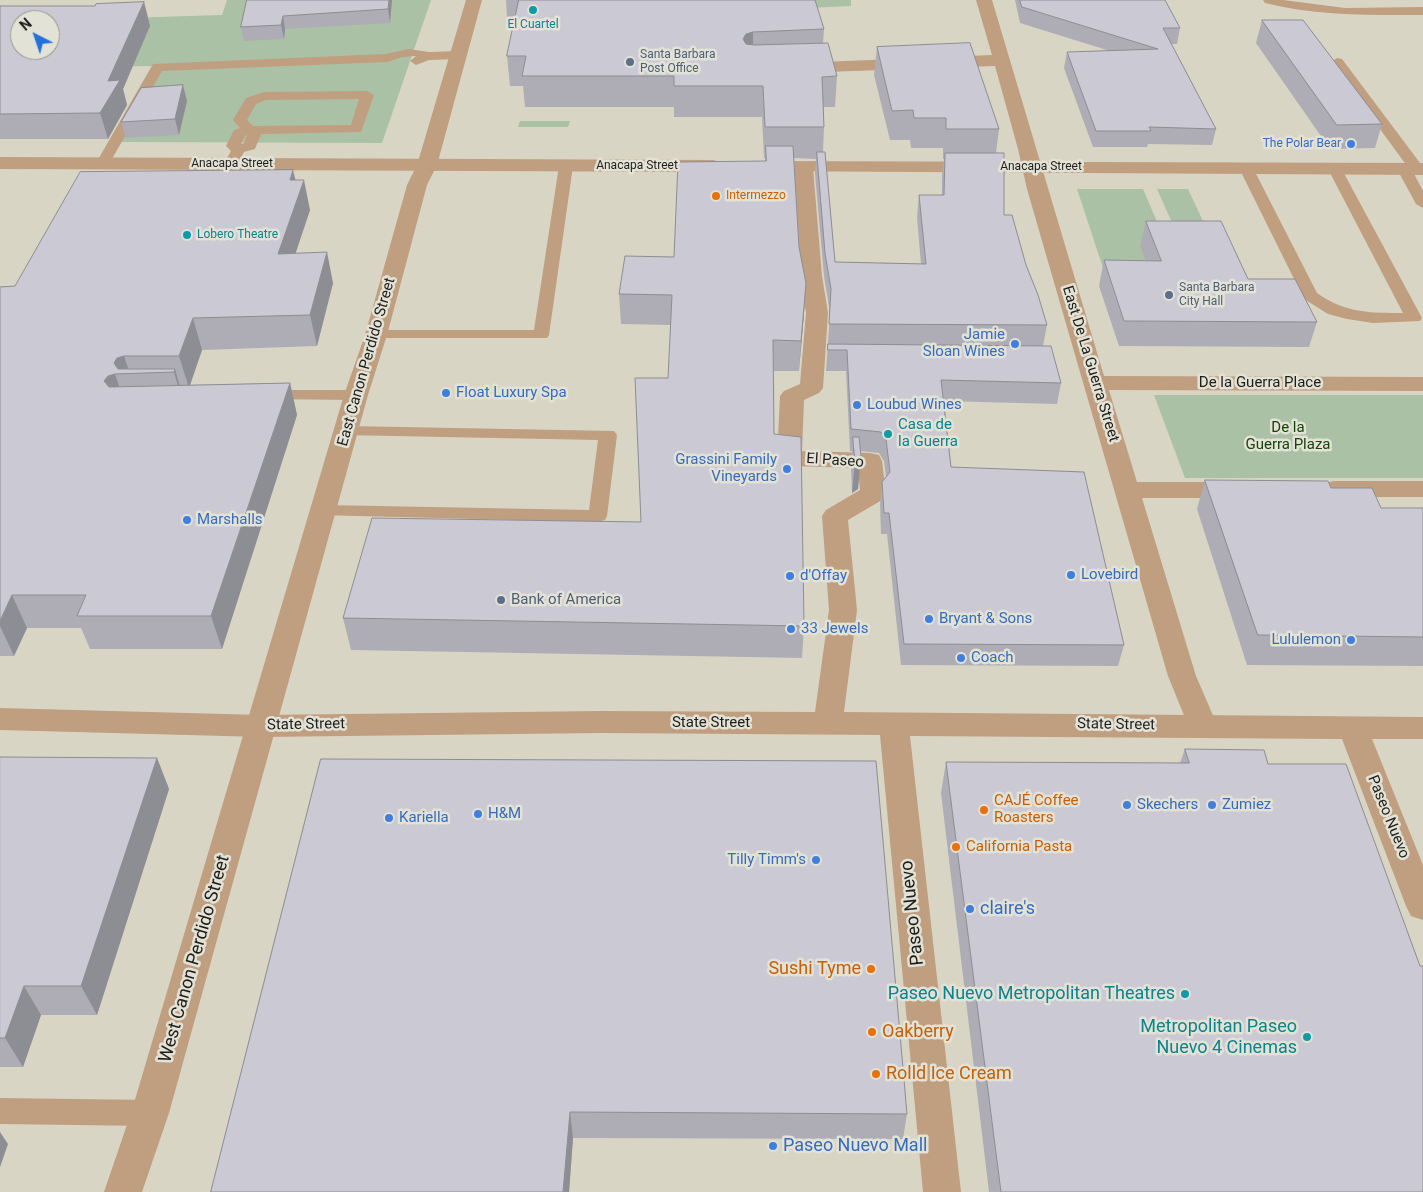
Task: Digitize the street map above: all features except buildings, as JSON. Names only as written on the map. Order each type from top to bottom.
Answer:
[{"type":"street","name":"East Canon Perdido Street","points":[[262,726],[325,511],[356,395],[376,335],[414,194],[427,165],[474,0]]},
{"type":"street","name":"East De La Guerra Street","points":[[984,0],[1182,676],[1203,727]]},
{"type":"street","points":[[782,68],[1002,60]]},
{"type":"street","name":"Anacapa Street","points":[[0,163],[103,163],[235,157],[427,165],[1415,169]]},
{"type":"street","name":"El Paseo","points":[[803,168],[811,276],[823,356],[811,388],[792,396],[789,458],[870,461],[873,494],[835,516],[844,610],[828,724]]},
{"type":"street","name":"De la Guerra Place","points":[[1096,382],[1423,384]]},
{"type":"street","points":[[1307,489],[1423,489]]},
{"type":"street","points":[[1128,490],[1259,490]]},
{"type":"street","name":"State Street","points":[[0,719],[262,726],[591,722],[1423,728]]},
{"type":"street","name":"Paseo Nuevo","points":[[894,724],[942,1192]]},
{"type":"street","name":"West Canon Perdido Street","points":[[123,1192],[150,1113],[262,726]]},
{"type":"street","name":"Paseo Nuevo","points":[[1352,728],[1423,906]]},
{"type":"lane","points":[[1269,0],[1286,5],[1343,11],[1423,11]]},
{"type":"lane","points":[[103,163],[158,67],[388,58],[396,62],[420,61],[427,56],[458,55]]},
{"type":"lane","points":[[1337,62],[1415,169],[1423,204]]},
{"type":"lane","points":[[235,157],[250,146],[255,133],[249,130],[240,120],[250,102],[264,96],[367,95],[356,128],[249,130]]},
{"type":"lane","points":[[376,335],[541,334],[566,166]]},
{"type":"lane","points":[[1246,168],[1310,296],[1323,307],[1340,315],[1419,318]]},
{"type":"lane","points":[[1335,169],[1419,318]]},
{"type":"lane","points":[[251,397],[356,395]]},
{"type":"lane","points":[[325,511],[598,516],[608,435],[348,430]]},
{"type":"lane","points":[[0,1111],[150,1113]]},
{"type":"shaded area","points":[[0,0],[1423,0],[1423,1192],[0,1192]]},
{"type":"green space","points":[[227,0],[431,0],[382,143],[119,142],[163,66],[71,67],[93,19],[222,15]]},
{"type":"green space","points":[[764,0],[851,0],[851,6],[764,10]]},
{"type":"green space","points":[[520,121],[570,121],[568,127],[518,127]]},
{"type":"green space","points":[[1077,189],[1143,189],[1167,245],[1155,286],[1109,286]]},
{"type":"green space","points":[[1157,189],[1188,189],[1214,245],[1182,245]]},
{"type":"green space","name":"De la Guerra Plaza","points":[[1154,395],[1423,395],[1423,478],[1185,478]]},
{"type":"place","name":"El Cuartel","points":[[533,10]]},
{"type":"place","name":"Santa Barbara Post Office","points":[[630,62]]},
{"type":"place","name":"The Polar Bear","points":[[1351,144]]},
{"type":"place","name":"Intermezzo","points":[[716,196]]},
{"type":"place","name":"Lobero Theatre","points":[[187,235]]},
{"type":"place","name":"Santa Barbara City Hall","points":[[1169,295]]},
{"type":"place","name":"Jamie Sloan Wines","points":[[1015,344]]},
{"type":"place","name":"Float Luxury Spa","points":[[446,393]]},
{"type":"place","name":"Loubud Wines","points":[[857,405]]},
{"type":"place","name":"Casa de la Guerra","points":[[888,434]]},
{"type":"place","name":"Grassini Family Vineyards","points":[[787,469]]},
{"type":"place","name":"Marshalls","points":[[187,520]]},
{"type":"place","name":"Lovebird","points":[[1071,575]]},
{"type":"place","name":"d'Offay","points":[[790,576]]},
{"type":"place","name":"Bank of America","points":[[501,600]]},
{"type":"place","name":"Bryant & Sons","points":[[929,619]]},
{"type":"place","name":"33 Jewels","points":[[791,629]]},
{"type":"place","name":"Lululemon","points":[[1351,640]]},
{"type":"place","name":"Coach","points":[[961,658]]},
{"type":"place","name":"Skechers","points":[[1127,805]]},
{"type":"place","name":"Zumiez","points":[[1212,805]]},
{"type":"place","name":"CAJÉ Coffee Roasters","points":[[984,810]]},
{"type":"place","name":"H&M","points":[[478,814]]},
{"type":"place","name":"Kariella","points":[[389,818]]},
{"type":"place","name":"California Pasta","points":[[956,847]]},
{"type":"place","name":"Tilly Timm's","points":[[816,860]]},
{"type":"place","name":"claire's","points":[[970,909]]},
{"type":"place","name":"Sushi Tyme","points":[[871,969]]},
{"type":"place","name":"Paseo Nuevo Metropolitan Theatres","points":[[1185,994]]},
{"type":"place","name":"Oakberry","points":[[872,1032]]},
{"type":"place","name":"Metropolitan Paseo Nuevo 4 Cinemas","points":[[1307,1037]]},
{"type":"place","name":"Rolld Ice Cream","points":[[876,1074]]},
{"type":"place","name":"Paseo Nuevo Mall","points":[[773,1146]]}]
